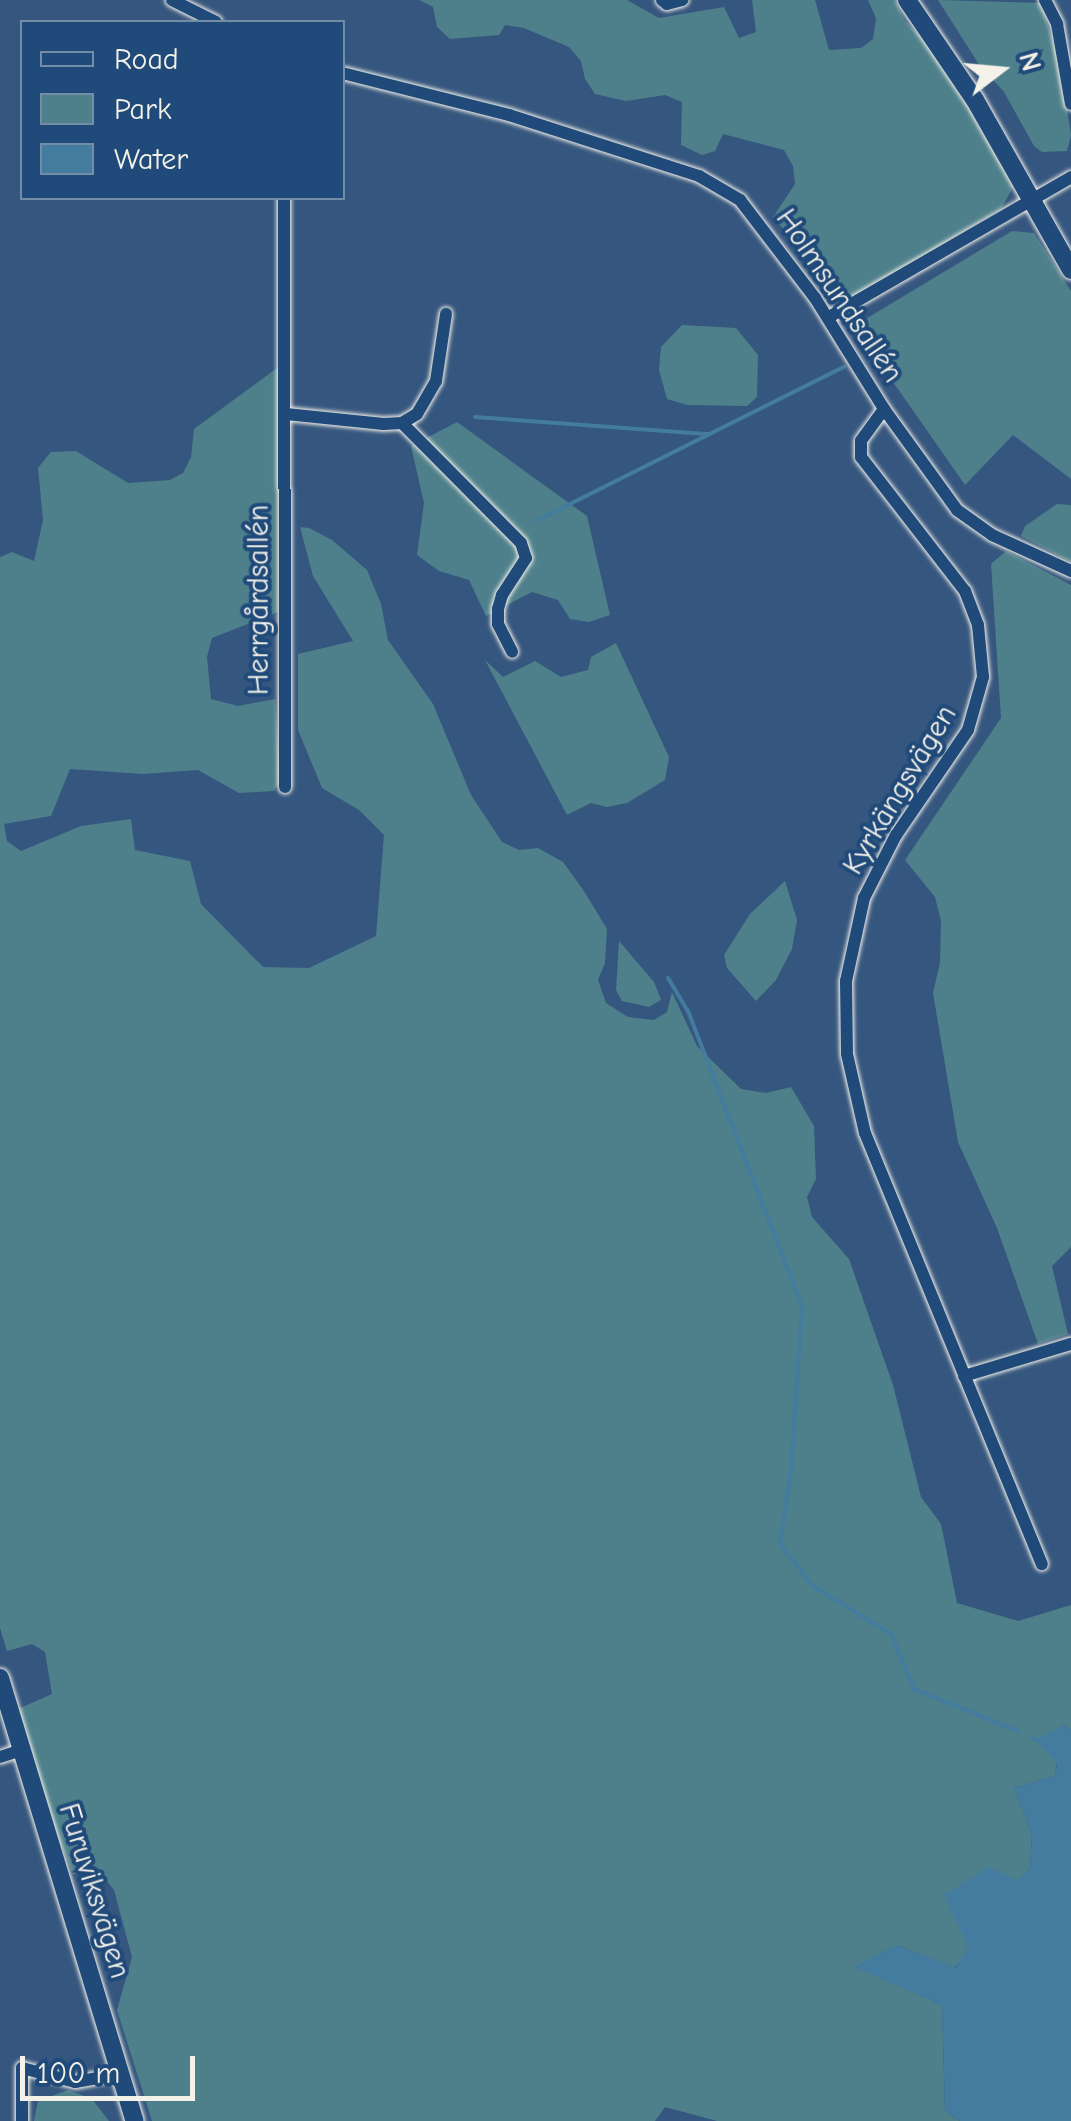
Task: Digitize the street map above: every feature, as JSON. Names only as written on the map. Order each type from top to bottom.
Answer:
[{"type":"main road","points":[[908,0],[975,100],[1071,270]]},
{"type":"main road","name":"Furuviksvägen","points":[[0,1678],[135,2121]]},
{"type":"street","points":[[172,0],[212,20]]},
{"type":"street","points":[[662,0],[682,0]]},
{"type":"street","points":[[1045,0],[1057,24],[1071,104]]},
{"type":"street","name":"Holmsundsallén","points":[[345,74],[509,115],[708,180],[750,208],[829,317],[884,409],[946,497],[967,519],[1071,571]]},
{"type":"street","points":[[829,317],[1071,177]]},
{"type":"street","name":"Herrgårdsallén","points":[[284,200],[284,787]]},
{"type":"street","points":[[286,414],[402,423],[418,414],[432,392],[441,362],[446,314]]},
{"type":"street","name":"Kyrkängsvägen","points":[[884,409],[861,441],[861,457],[965,591],[978,625],[984,677],[968,730],[896,835],[864,898],[846,981],[847,1054],[865,1133],[1042,1564]]},
{"type":"street","points":[[402,423],[522,544],[526,558],[502,595],[498,610],[498,624],[512,652]]},
{"type":"street","points":[[964,1376],[1071,1344]]},
{"type":"street","points":[[0,1756],[22,1750]]},
{"type":"street","points":[[22,2121],[22,2068],[74,2082],[121,2074]]},
{"type":"green space","points":[[419,0],[627,0],[659,18],[724,7],[739,38],[756,32],[752,0],[815,0],[829,50],[861,48],[873,39],[876,18],[868,0],[895,0],[905,21],[937,53],[956,90],[977,115],[1013,187],[1001,209],[841,305],[832,301],[798,246],[773,217],[795,184],[793,166],[784,150],[723,134],[715,151],[702,155],[681,145],[682,102],[665,95],[626,101],[595,94],[585,79],[581,61],[569,47],[524,28],[505,25],[499,35],[450,39],[437,27],[433,7]]},
{"type":"green space","points":[[938,0],[1041,3],[1060,65],[1071,135],[1067,151],[1042,152],[1034,146],[1004,92],[978,63]]},
{"type":"green space","points":[[1012,231],[1034,233],[1071,291],[1071,479],[1013,435],[965,485],[854,326]]},
{"type":"green space","points":[[682,325],[736,328],[758,355],[757,397],[747,406],[687,405],[667,399],[659,370],[661,347]]},
{"type":"green space","points":[[280,366],[278,612],[212,638],[207,657],[211,699],[238,706],[275,699],[280,781],[274,791],[239,793],[198,770],[143,774],[70,769],[51,816],[4,824],[7,841],[21,851],[81,826],[131,819],[135,850],[190,861],[201,904],[263,967],[309,968],[376,936],[384,835],[359,810],[322,788],[298,730],[298,654],[353,641],[313,576],[300,527],[309,528],[332,540],[367,570],[381,604],[388,640],[433,704],[471,795],[502,842],[519,850],[538,848],[563,862],[584,891],[607,929],[605,963],[598,980],[606,1003],[628,1017],[654,1020],[667,1012],[672,992],[697,1046],[741,1089],[766,1093],[791,1087],[814,1126],[816,1179],[807,1197],[812,1217],[849,1259],[893,1385],[921,1497],[941,1524],[957,1603],[1018,1621],[1071,1605],[1071,1730],[1062,1725],[1055,1776],[1014,1788],[1032,1835],[1030,1869],[1017,1880],[955,1968],[897,1945],[856,1967],[942,2005],[945,2111],[960,2121],[717,2121],[665,2107],[655,2121],[152,2121],[117,2010],[132,1957],[114,1890],[102,1875],[73,1874],[52,1823],[18,1709],[52,1694],[45,1652],[32,1644],[7,1651],[0,1628],[0,557],[12,552],[34,561],[43,520],[38,468],[51,452],[76,451],[128,483],[170,480],[183,473],[191,457],[194,429]]},
{"type":"green space","points":[[457,422],[587,516],[610,615],[589,622],[570,619],[558,600],[532,592],[486,616],[469,580],[439,571],[417,555],[424,503],[411,446]]},
{"type":"green space","points":[[1057,504],[1071,505],[1071,562],[1021,536],[1025,526]]},
{"type":"green space","points":[[1006,551],[1071,585],[1071,1247],[1052,1266],[1068,1334],[1038,1344],[997,1228],[958,1142],[933,993],[940,963],[941,921],[935,897],[905,860],[1001,718],[991,564]]},
{"type":"green space","points":[[616,643],[669,757],[665,780],[627,803],[607,807],[591,803],[567,815],[485,660],[503,677],[535,661],[561,677],[588,670],[591,657]]},
{"type":"green space","points":[[785,881],[797,920],[792,949],[776,980],[756,1001],[727,968],[724,955],[750,914]]},
{"type":"green space","points":[[619,941],[654,982],[661,1000],[649,1007],[622,1001],[616,990]]},
{"type":"green space","points":[[68,2090],[92,2099],[109,2121],[34,2121],[38,2101]]},
{"type":"water","points":[[1062,1725],[1071,1730],[1071,2121],[960,2121],[945,2111],[942,2005],[855,1967],[897,1945],[956,1968],[968,1946],[944,1895],[989,1867],[1016,1880],[1030,1869],[1032,1835],[1014,1788],[1055,1776],[1057,1764],[1037,1740]]},
{"type":"waterway","points":[[538,520],[844,367]]},
{"type":"waterway","points":[[475,417],[709,434]]},
{"type":"waterway","points":[[668,978],[688,1011],[802,1306],[791,1471],[780,1544],[813,1586],[891,1634],[914,1689],[1018,1731]]},
{"type":"waterway","points":[[1031,1737],[1037,1740]]}]
